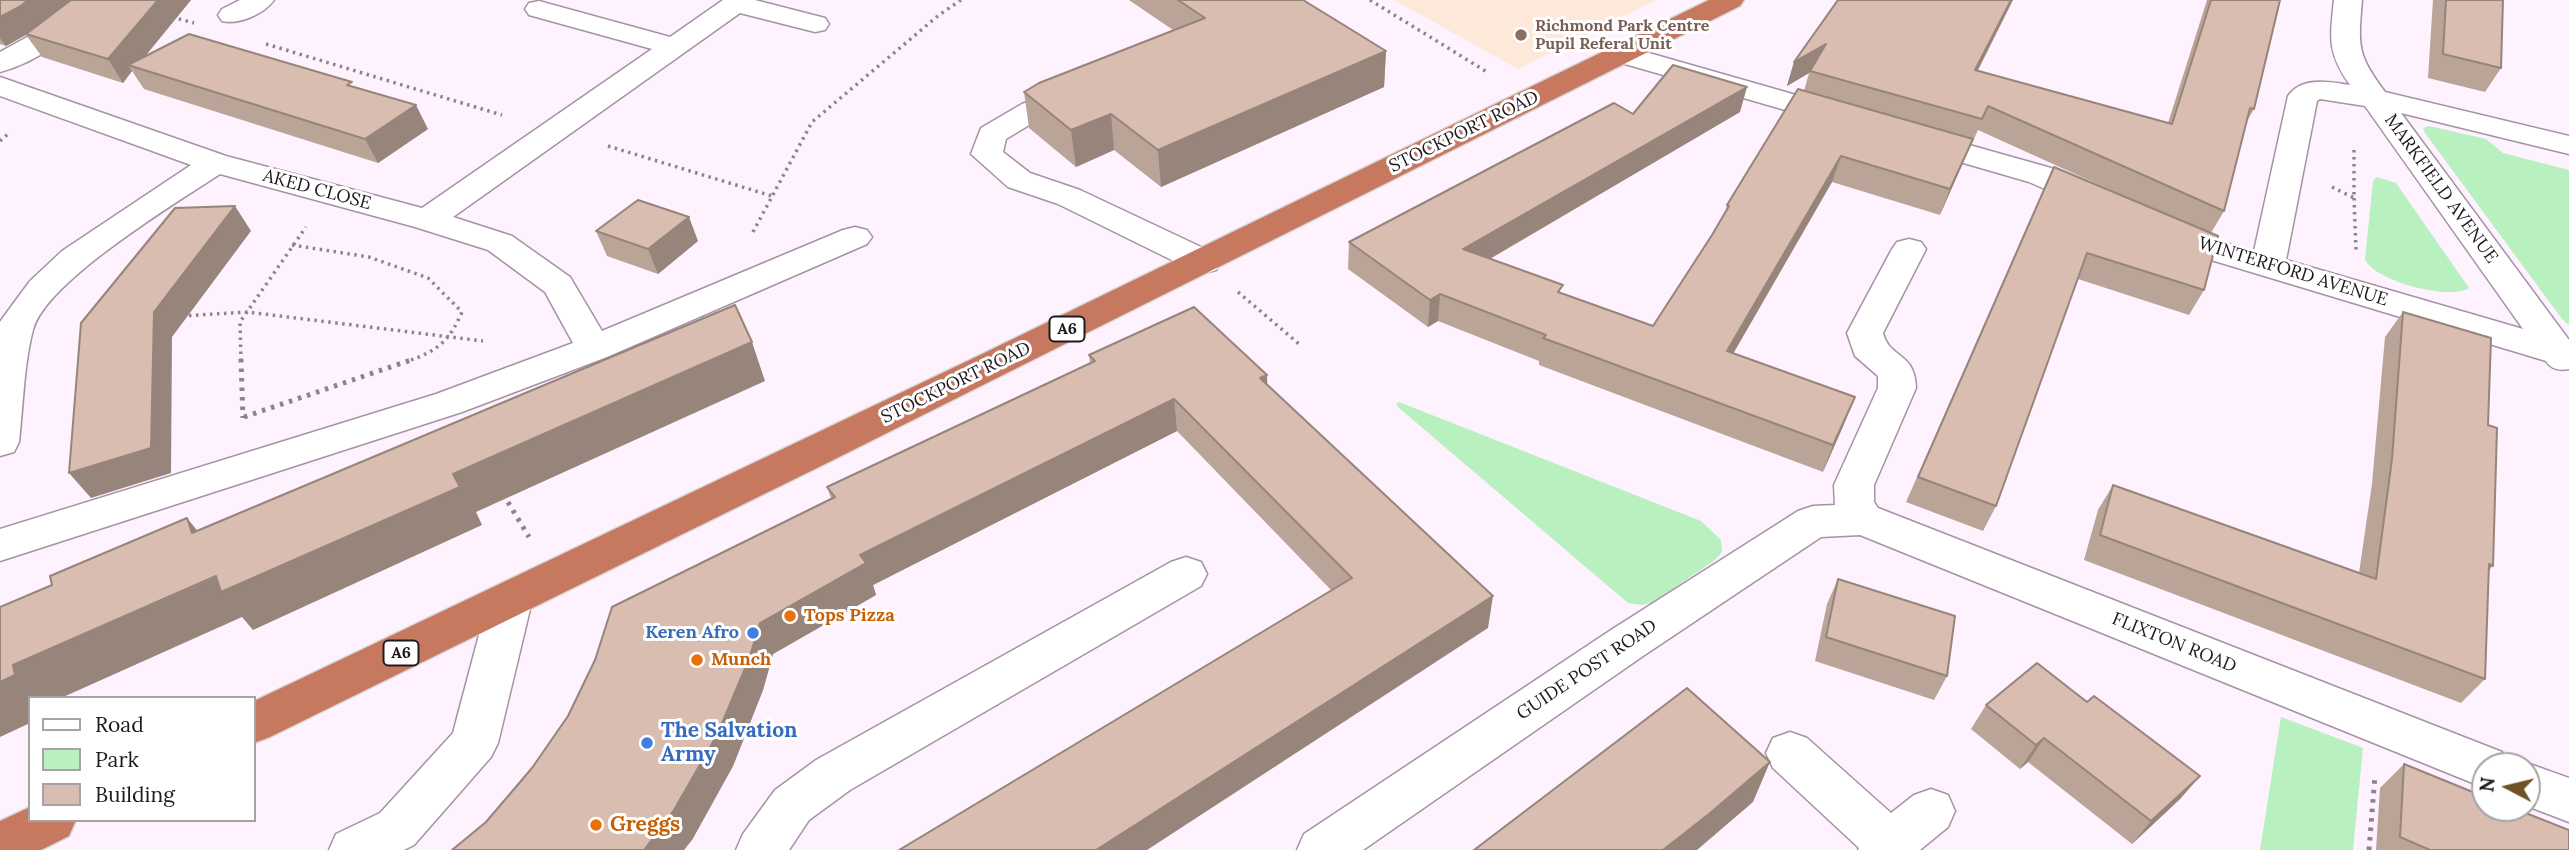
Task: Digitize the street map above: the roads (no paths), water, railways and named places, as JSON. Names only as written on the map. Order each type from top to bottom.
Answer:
[{"type":"highway","name":"STOCKPORT ROAD","points":[[256,722],[1204,262],[1730,0]]},
{"type":"highway","points":[[0,846],[48,822]]},
{"type":"street","points":[[0,63],[43,42],[67,25],[89,0]]},
{"type":"street","points":[[232,15],[260,0]]},
{"type":"street","name":"MARKFIELD AVENUE","points":[[2348,0],[2344,43],[2351,66],[2566,358]]},
{"type":"street","points":[[427,220],[738,2],[815,24]]},
{"type":"street","points":[[539,9],[674,47]]},
{"type":"street","name":"WINTERFORD AVENUE","points":[[1621,54],[2040,175],[2200,246],[2566,358]]},
{"type":"street","points":[[1107,79],[1033,110],[992,135],[987,154],[1019,180],[1069,197],[1204,262]]},
{"type":"street","name":"AKED CLOSE","points":[[0,86],[215,163],[427,220],[500,243],[558,285],[594,348]]},
{"type":"street","points":[[2268,266],[2303,96],[2316,90],[2376,99],[2569,145]]},
{"type":"street","points":[[0,442],[15,327],[42,289],[74,259],[112,231],[215,163]]},
{"type":"street","points":[[0,545],[449,403],[594,348],[855,237]]},
{"type":"street","points":[[1863,519],[1854,502],[1854,485],[1897,388],[1896,372],[1868,347],[1866,333],[1909,250]]},
{"type":"street","name":"FLIXTON ROAD","points":[[1863,519],[2471,761]]},
{"type":"street","name":"GUIDE POST ROAD","points":[[1322,850],[1616,650],[1813,522],[1863,519]]},
{"type":"street","points":[[761,850],[792,805],[832,775],[1186,574]]},
{"type":"street","points":[[354,850],[397,829],[474,743],[510,601]]},
{"type":"street","points":[[1790,752],[1886,847],[1931,811]]},
{"type":"street","points":[[2541,789],[2569,800]]},
{"type":"place","name":"Richmond Park Centre Pupil Referal Unit","points":[[1521,35]]},
{"type":"place","name":"Tops Pizza","points":[[790,616]]},
{"type":"place","name":"Keren Afro","points":[[753,633]]},
{"type":"place","name":"Munch","points":[[697,660]]},
{"type":"place","name":"The Salvation Army","points":[[647,743]]},
{"type":"place","name":"Greggs","points":[[596,825]]}]
